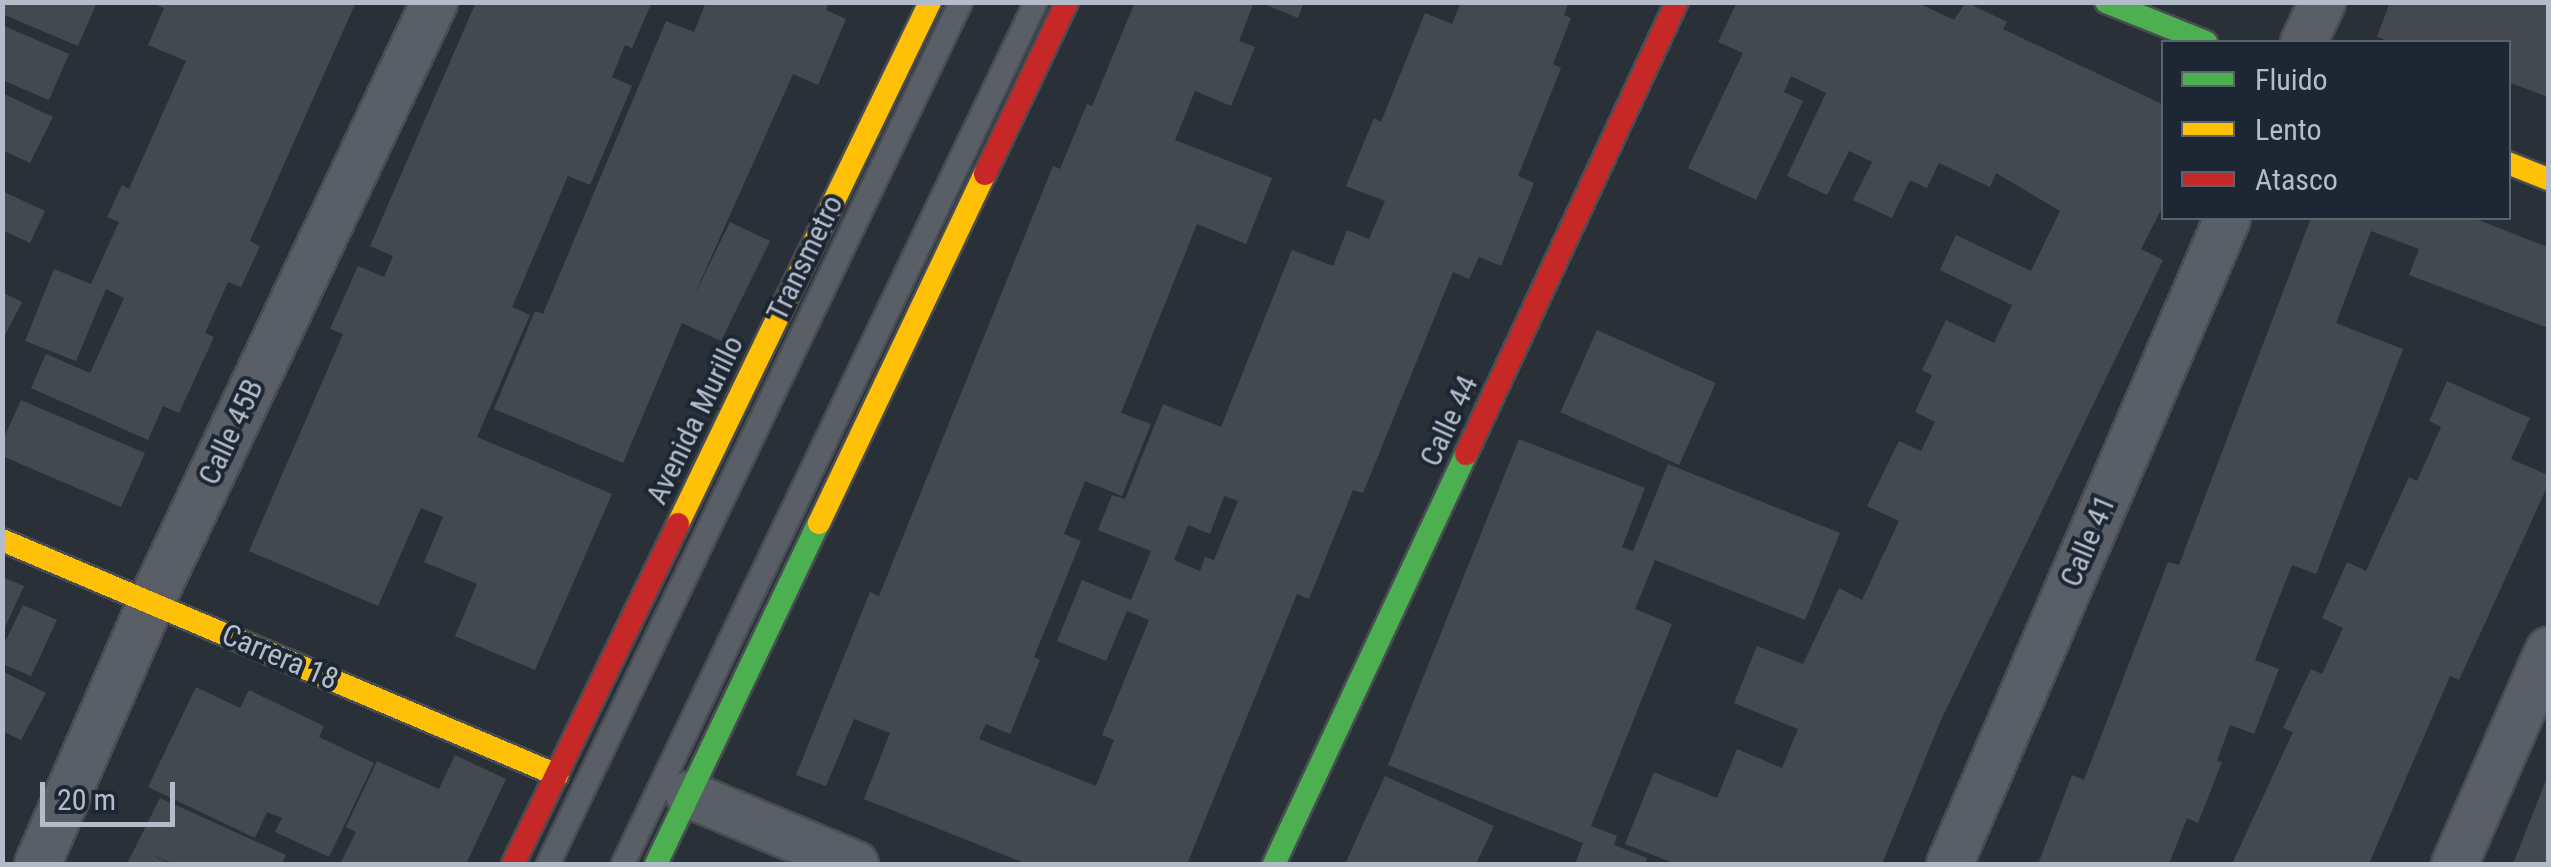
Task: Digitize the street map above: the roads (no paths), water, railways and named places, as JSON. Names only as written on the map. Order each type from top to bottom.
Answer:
[{"type":"main road","name":"Avenida Murillo","points":[[514,864],[930,2]]},
{"type":"main road","points":[[656,864],[1067,2]]},
{"type":"main road","name":"Calle 44","points":[[1274,864],[1677,2]]},
{"type":"main road","points":[[2106,2],[2201,40]]},
{"type":"main road","points":[[2511,164],[2548,179]]},
{"type":"main road","name":"Carrera 18","points":[[2,540],[556,775]]},
{"type":"street","name":"Calle 45B","points":[[37,864],[150,602],[434,2]]},
{"type":"street","points":[[2304,40],[2322,2]]},
{"type":"street","name":"Calle 41","points":[[1949,864],[2226,220]]},
{"type":"street","points":[[2454,864],[2548,650]]},
{"type":"street","points":[[688,794],[855,864]]},
{"type":"lane","name":"Transmetro","points":[[548,864],[961,2]]},
{"type":"lane","points":[[623,864],[1036,2]]}]
